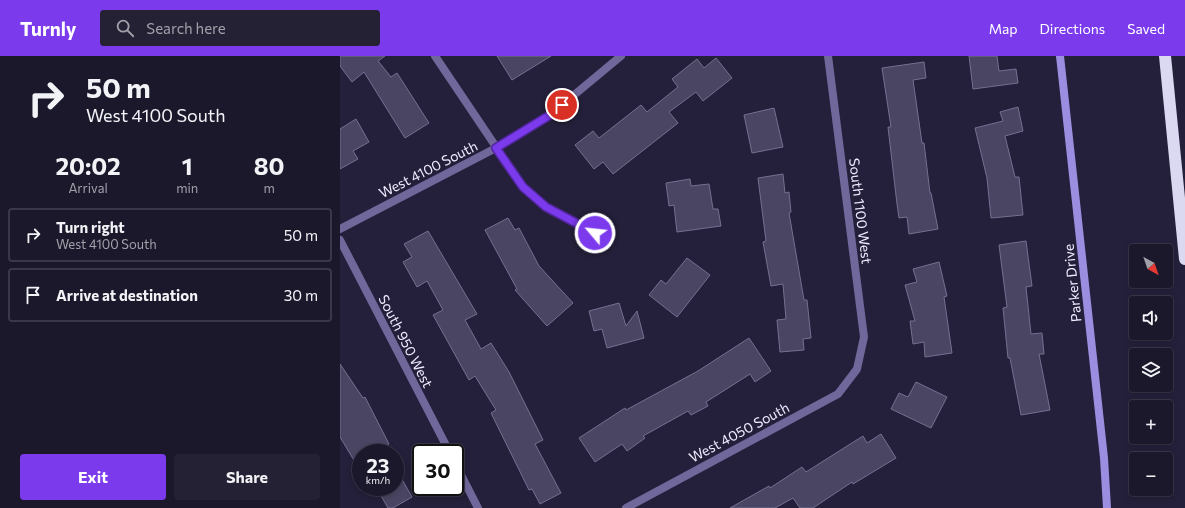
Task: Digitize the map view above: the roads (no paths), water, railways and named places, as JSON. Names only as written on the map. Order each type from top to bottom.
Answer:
[{"type":"highway","points":[[1165,56],[1185,259]]},
{"type":"street","points":[[435,56],[523,187],[546,207],[607,240]]},
{"type":"street","name":"West 4100 South","points":[[340,229],[496,148],[550,115],[621,56]]},
{"type":"street","name":"South 1100 West","points":[[828,56],[864,337],[857,369]]},
{"type":"street","name":"Parker Drive","points":[[1060,56],[1104,458],[1106,508]]},
{"type":"street","name":"South 950 West","points":[[340,240],[445,444]]},
{"type":"street","name":"West 4050 South","points":[[626,508],[838,394],[857,369]]},
{"type":"street","points":[[464,481],[478,508]]}]
